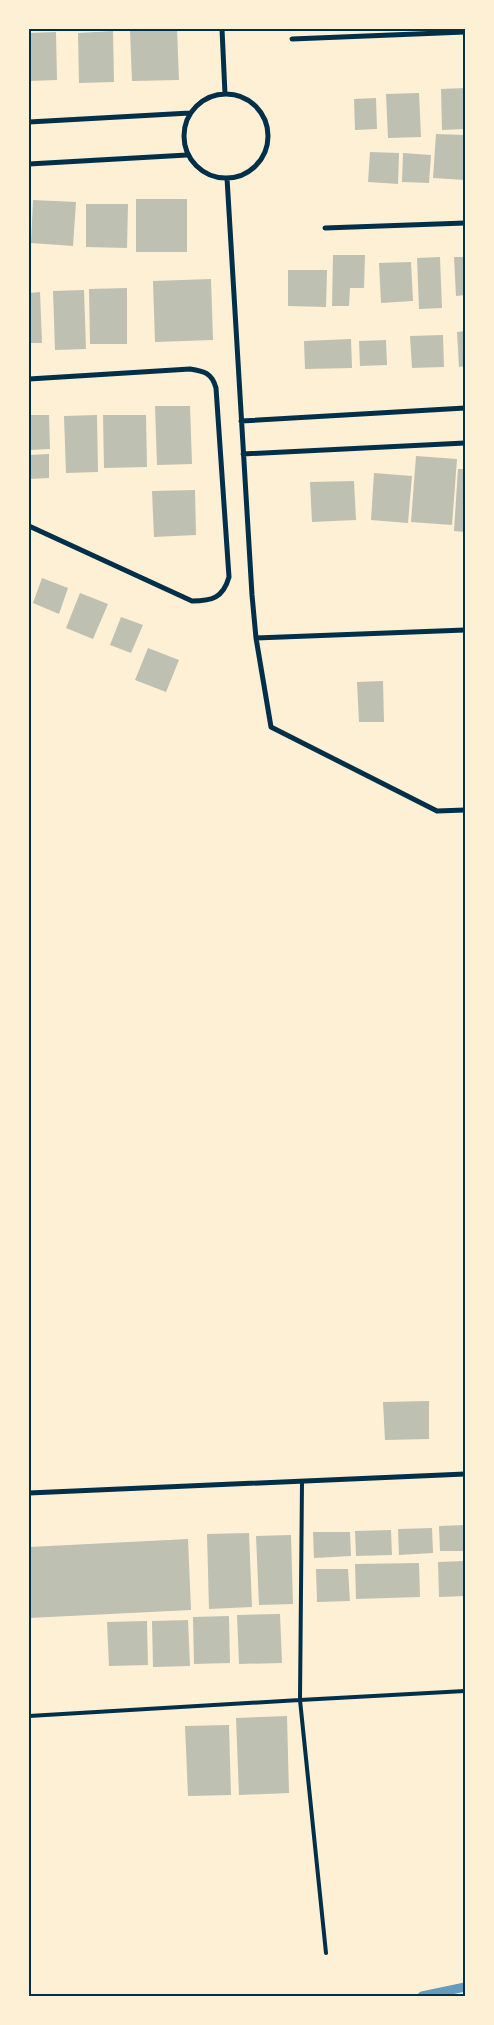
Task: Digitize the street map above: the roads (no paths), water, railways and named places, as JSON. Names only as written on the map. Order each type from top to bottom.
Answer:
[{"type":"street","points":[[222,29],[225,94]]},
{"type":"street","points":[[292,40],[465,32]]},
{"type":"street","points":[[225,94],[238,96],[256,106],[266,122],[268,135],[267,148],[261,160],[252,170],[240,176],[215,177],[204,172],[194,165],[183,141],[184,127],[190,113],[200,103],[225,94]]},
{"type":"street","points":[[29,122],[190,113]]},
{"type":"street","points":[[29,164],[188,155]]},
{"type":"street","points":[[227,178],[240,421],[256,638],[270,727],[437,811],[465,810]]},
{"type":"street","points":[[324,228],[465,223]]},
{"type":"street","points":[[29,379],[190,369],[207,373],[213,378],[216,388],[229,577],[225,589],[215,598],[192,601],[29,526]]},
{"type":"street","points":[[240,421],[465,408]]},
{"type":"street","points":[[243,454],[465,443]]},
{"type":"street","points":[[256,638],[465,630]]},
{"type":"street","points":[[29,1493],[465,1474]]},
{"type":"lane","points":[[302,1482],[300,1700],[326,1953]]},
{"type":"lane","points":[[29,1716],[465,1691]]},
{"type":"waterway","points":[[422,1996],[465,1987]]}]
